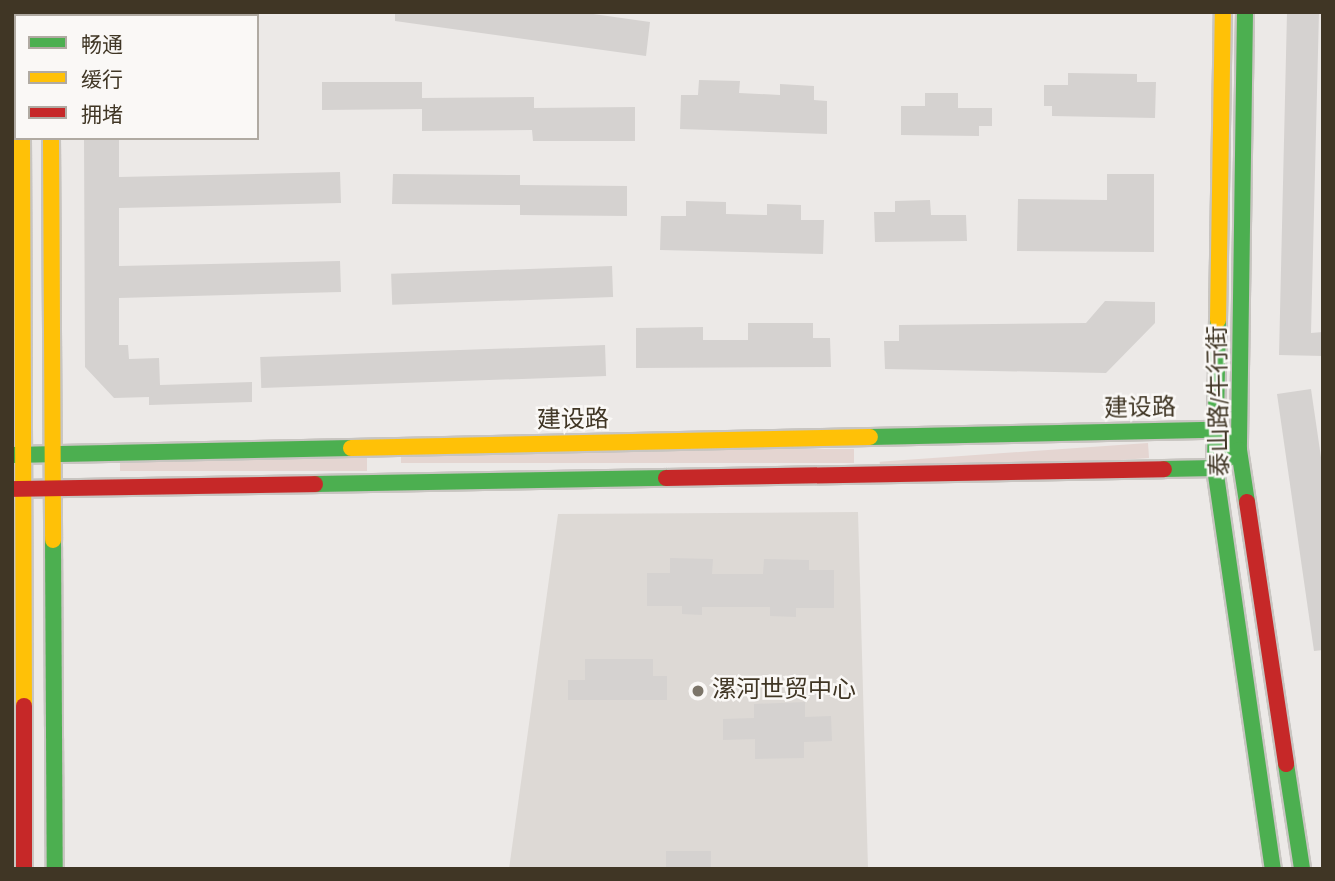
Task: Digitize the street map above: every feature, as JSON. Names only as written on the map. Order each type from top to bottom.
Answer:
[{"type":"street","name":"泰山路/牛行街","points":[[1223,12],[1215,468],[1273,869]]},
{"type":"street","name":"泰山路/牛行街","points":[[1245,12],[1238,450],[1302,869]]},
{"type":"street","points":[[23,140],[16,489],[24,869]]},
{"type":"street","points":[[51,140],[50,489],[55,869]]},
{"type":"street","points":[[1214,430],[1238,450],[1215,468]]},
{"type":"street","name":"建设路","points":[[16,489],[386,483],[866,456],[1214,430]]},
{"type":"street","points":[[384,448],[386,483]]},
{"type":"street","name":"建设路","points":[[16,455],[384,448],[866,456],[1215,468]]},
{"type":"shaded area","points":[[1148,443],[1149,458],[881,477],[880,462]]},
{"type":"shaded area","points":[[401,449],[854,449],[854,463],[401,463]]},
{"type":"shaded area","points":[[120,457],[367,457],[367,471],[120,471]]},
{"type":"shaded area","name":"漯河世贸中心","points":[[858,512],[868,869],[509,869],[558,514]]},
{"type":"building","points":[[395,12],[579,12],[650,22],[646,56],[395,21]]},
{"type":"building","points":[[1287,12],[1319,12],[1311,333],[1323,332],[1323,356],[1279,355]]},
{"type":"building","points":[[1068,73],[1137,74],[1137,82],[1156,82],[1155,118],[1052,116],[1052,106],[1044,106],[1044,85],[1068,85]]},
{"type":"building","points":[[699,80],[740,81],[739,93],[780,95],[780,84],[814,86],[814,100],[827,101],[827,134],[680,129],[681,95],[698,95]]},
{"type":"building","points":[[322,82],[422,82],[422,98],[534,97],[534,108],[635,107],[635,141],[533,141],[532,130],[422,131],[422,109],[322,110]]},
{"type":"building","points":[[925,93],[958,93],[958,108],[992,108],[992,126],[979,126],[979,136],[901,135],[901,106],[925,106]]},
{"type":"building","points":[[84,140],[119,140],[119,177],[340,172],[341,203],[119,208],[119,266],[340,261],[341,292],[119,298],[119,345],[128,345],[129,359],[159,358],[160,385],[252,382],[252,402],[149,405],[149,397],[114,398],[85,367]]},
{"type":"building","points":[[393,174],[520,175],[520,185],[627,186],[627,216],[520,215],[520,205],[392,204]]},
{"type":"building","points":[[1107,174],[1154,174],[1154,252],[1017,251],[1018,199],[1107,200]]},
{"type":"building","points":[[930,200],[931,215],[966,215],[967,241],[875,242],[874,212],[895,212],[895,201]]},
{"type":"building","points":[[686,201],[726,202],[726,214],[767,215],[767,204],[801,205],[801,220],[824,220],[823,254],[660,250],[661,216],[686,216]]},
{"type":"building","points":[[612,266],[613,297],[392,305],[391,274]]},
{"type":"building","points":[[1105,301],[1155,302],[1155,323],[1106,373],[885,369],[884,341],[899,341],[899,325],[1086,323]]},
{"type":"building","points":[[748,323],[813,323],[813,338],[830,338],[831,367],[636,368],[636,328],[703,327],[703,340],[748,340]]},
{"type":"building","points":[[605,345],[606,376],[261,388],[260,357]]},
{"type":"building","points":[[1311,389],[1323,471],[1323,650],[1314,651],[1277,394]]},
{"type":"building","points":[[670,558],[713,559],[712,574],[763,574],[764,559],[809,560],[809,570],[834,570],[834,608],[796,608],[796,617],[770,616],[770,607],[702,607],[702,615],[682,614],[682,606],[647,606],[647,573],[670,573]]},
{"type":"building","points":[[585,659],[653,659],[653,676],[667,676],[667,700],[568,700],[568,680],[585,680]]},
{"type":"building","points":[[805,702],[805,717],[831,716],[832,741],[804,742],[804,758],[755,759],[755,739],[723,740],[723,719],[754,718],[754,704]]},
{"type":"building","points":[[666,851],[711,851],[711,869],[666,869]]},
{"type":"traffic: fast","points":[[1245,12],[1239,450],[1247,502]]},
{"type":"traffic: fast","points":[[1218,320],[1215,468],[1273,869]]},
{"type":"traffic: fast","points":[[870,437],[1214,430],[1239,450],[1215,468],[1164,469]]},
{"type":"traffic: fast","points":[[12,455],[351,448]]},
{"type":"traffic: fast","points":[[315,484],[666,478]]},
{"type":"traffic: fast","points":[[53,540],[55,869]]},
{"type":"traffic: fast","points":[[1286,764],[1302,869]]},
{"type":"traffic: slow","points":[[1218,320],[1223,12]]},
{"type":"traffic: slow","points":[[22,140],[24,706]]},
{"type":"traffic: slow","points":[[51,140],[53,540]]},
{"type":"traffic: slow","points":[[351,448],[870,437]]},
{"type":"traffic: jam","points":[[666,478],[1164,469]]},
{"type":"traffic: jam","points":[[12,489],[315,484]]},
{"type":"traffic: jam","points":[[1247,502],[1286,764]]},
{"type":"traffic: jam","points":[[24,706],[24,869]]},
{"type":"place","name":"漯河世贸中心","points":[[698,691]]}]
